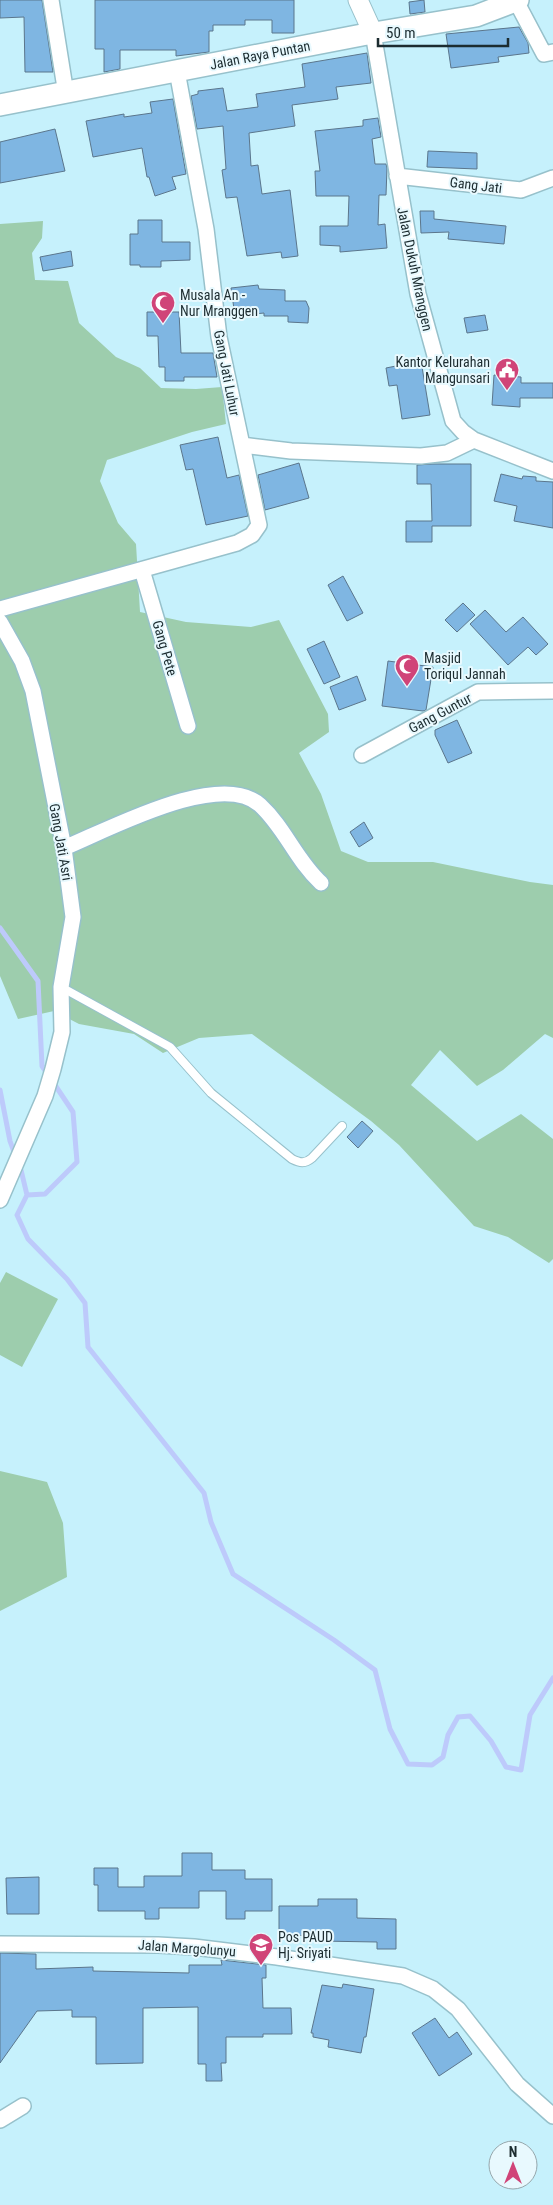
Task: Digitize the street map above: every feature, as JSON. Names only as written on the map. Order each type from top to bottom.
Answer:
[{"type":"main road","name":"Jalan Raya Puntan","points":[[0,105],[66,94],[373,33],[476,16],[517,1]]},
{"type":"street","points":[[52,0],[66,94]]},
{"type":"street","points":[[358,0],[373,33]]},
{"type":"street","points":[[517,1],[544,54],[553,52]]},
{"type":"street","name":"Jalan Dukuh Mranggen","points":[[373,33],[418,294],[453,421],[474,440],[553,472]]},
{"type":"street","name":"Gang Jati Luhur","points":[[142,570],[237,543],[252,535],[259,525],[219,337],[206,229],[177,71]]},
{"type":"street","name":"Gang Jati","points":[[397,176],[521,190],[553,178]]},
{"type":"street","points":[[242,445],[291,451],[421,456],[447,453],[474,440]]},
{"type":"street","points":[[0,609],[142,570]]},
{"type":"street","name":"Gang Pete","points":[[142,570],[188,726]]},
{"type":"street","name":"Gang Jati Asri","points":[[0,622],[22,662],[33,691],[64,848],[73,917],[62,987],[62,1032],[53,1069],[46,1096],[0,1200]]},
{"type":"street","name":"Gang Guntur","points":[[362,754],[478,692],[553,691]]},
{"type":"street","points":[[64,848],[174,802],[210,795],[234,793],[249,796],[261,805],[280,826],[309,872],[321,883]]},
{"type":"street","name":"Jalan Margolunyu","points":[[0,1944],[158,1944],[277,1957],[403,1976],[432,1989],[458,2009],[517,2084],[553,2116]]},
{"type":"street","points":[[0,2120],[23,2106]]},
{"type":"lane","points":[[62,987],[170,1047],[211,1093],[292,1159],[307,1162],[342,1126]]},
{"type":"green space","points":[[43,221],[42,238],[32,253],[35,280],[68,281],[79,323],[116,357],[140,368],[161,388],[196,389],[222,387],[226,424],[192,432],[107,460],[100,481],[118,523],[136,544],[140,612],[186,622],[251,627],[279,620],[328,714],[329,732],[299,753],[321,794],[341,851],[368,862],[433,862],[553,885],[553,1038],[545,1034],[503,1070],[477,1086],[440,1050],[411,1085],[477,1141],[521,1114],[553,1139],[553,1259],[549,1263],[508,1237],[474,1226],[399,1145],[371,1121],[252,1034],[199,1038],[163,1053],[134,1034],[79,1024],[54,1011],[18,1019],[0,976],[0,224]]},
{"type":"green space","points":[[6,1272],[58,1299],[22,1367],[0,1355],[0,1283]]},
{"type":"green space","points":[[0,1471],[47,1482],[63,1523],[67,1577],[0,1611]]},
{"type":"building","points":[[0,0],[42,0],[53,72],[25,72],[24,17],[0,18]]},
{"type":"building","points":[[95,0],[294,0],[294,33],[272,33],[272,20],[245,20],[245,25],[213,25],[213,31],[209,31],[209,52],[176,56],[176,50],[120,50],[120,69],[104,72],[104,49],[95,49]]},
{"type":"building","points":[[424,0],[425,12],[410,14],[409,2]]},
{"type":"building","points":[[519,27],[528,43],[529,53],[498,57],[499,62],[451,68],[446,34]]},
{"type":"building","points":[[367,53],[371,83],[336,87],[338,99],[292,105],[295,126],[249,133],[251,166],[258,165],[262,194],[290,190],[298,256],[282,258],[281,252],[247,256],[237,197],[226,198],[222,170],[226,169],[223,126],[197,129],[191,96],[198,94],[198,91],[223,88],[227,111],[258,107],[256,94],[305,87],[302,64]]},
{"type":"building","points":[[173,99],[186,174],[172,177],[176,189],[155,196],[149,177],[147,177],[142,148],[93,157],[86,121],[124,114],[124,117],[152,113],[150,102]]},
{"type":"building","points":[[378,118],[381,137],[372,139],[375,164],[386,164],[387,168],[386,195],[379,195],[378,225],[385,224],[387,248],[340,252],[340,246],[320,245],[320,226],[348,226],[349,196],[316,196],[315,171],[320,171],[315,131],[363,126],[363,120]]},
{"type":"building","points":[[55,129],[65,171],[0,183],[0,142]]},
{"type":"building","points":[[428,151],[477,153],[477,169],[427,167]]},
{"type":"building","points":[[420,211],[434,211],[434,219],[506,226],[504,244],[448,239],[449,232],[421,233]]},
{"type":"building","points":[[138,220],[162,220],[162,242],[190,242],[190,260],[161,261],[161,267],[130,265],[130,234],[138,234]]},
{"type":"building","points":[[71,251],[73,266],[43,271],[40,257]]},
{"type":"building","points":[[258,285],[259,289],[285,290],[285,301],[306,301],[309,308],[308,323],[288,322],[288,316],[264,316],[264,313],[235,316],[231,288]]},
{"type":"building","points":[[147,312],[179,312],[181,353],[213,353],[217,377],[184,377],[184,381],[165,381],[165,367],[159,367],[158,336],[147,336]]},
{"type":"building","points":[[485,315],[488,330],[467,333],[464,318]]},
{"type":"building","points":[[421,361],[430,415],[402,419],[397,385],[389,386],[386,368]]},
{"type":"building","name":"Kantor Kelurahan Mangunsari","points":[[494,375],[521,377],[521,383],[553,383],[553,398],[520,398],[520,407],[492,405]]},
{"type":"building","points":[[218,437],[227,478],[239,475],[248,516],[206,525],[193,469],[186,470],[180,445]]},
{"type":"building","points":[[299,463],[309,498],[265,510],[258,475]]},
{"type":"building","points":[[471,464],[471,526],[432,526],[432,542],[406,542],[406,521],[432,521],[431,484],[417,484],[417,465]]},
{"type":"building","points":[[501,474],[522,479],[523,476],[536,477],[536,481],[553,482],[553,528],[514,521],[517,506],[494,501]]},
{"type":"building","points":[[343,576],[363,613],[347,621],[328,585]]},
{"type":"building","points":[[463,603],[475,615],[457,632],[445,620]]},
{"type":"building","points":[[485,610],[506,632],[523,617],[548,644],[536,655],[528,647],[508,665],[470,624]]},
{"type":"building","points":[[324,641],[340,677],[324,684],[307,649]]},
{"type":"building","name":"Masjid Toriqul Jannah","points":[[388,661],[433,667],[426,710],[382,706]]},
{"type":"building","points":[[357,676],[366,700],[339,710],[330,687]]},
{"type":"building","points":[[457,720],[472,753],[448,763],[435,735],[435,730]]},
{"type":"building","points":[[364,822],[373,838],[359,847],[350,832]]},
{"type":"building","points":[[362,1121],[373,1131],[358,1148],[347,1137]]},
{"type":"building","points":[[182,1853],[212,1853],[212,1870],[245,1870],[245,1879],[272,1879],[272,1911],[245,1911],[245,1919],[226,1919],[226,1891],[199,1891],[199,1908],[159,1908],[159,1919],[145,1919],[145,1911],[98,1911],[98,1885],[94,1885],[94,1868],[118,1868],[118,1887],[144,1887],[144,1876],[182,1876]]},
{"type":"building","points":[[39,1877],[39,1914],[7,1914],[6,1878]]},
{"type":"building","points":[[318,1899],[357,1899],[357,1918],[396,1919],[396,1949],[377,1949],[377,1942],[319,1941],[319,1935],[279,1936],[279,1906],[318,1906]]},
{"type":"building","points":[[0,1953],[36,1954],[36,1969],[93,1967],[93,1971],[189,1973],[189,1965],[222,1965],[221,1960],[266,1965],[266,1978],[262,1978],[263,2008],[291,2008],[292,2034],[263,2034],[263,2037],[226,2037],[226,2063],[221,2063],[222,2081],[206,2081],[206,2064],[198,2064],[198,2007],[143,2008],[143,2063],[96,2064],[96,2017],[72,2017],[72,2010],[37,2011],[0,2063]]},
{"type":"building","points":[[343,1984],[374,1989],[366,2037],[364,2037],[361,2053],[328,2047],[329,2040],[313,2037],[313,2033],[311,2033],[322,1985],[342,1988]]},
{"type":"building","points":[[435,2018],[449,2038],[457,2032],[472,2054],[439,2076],[412,2033]]},
{"type":"waterway","points":[[0,928],[38,981],[42,1066],[48,1075]]},
{"type":"waterway","points":[[53,1082],[73,1112],[77,1162],[45,1194],[27,1195],[17,1215],[28,1239],[67,1279],[85,1303],[88,1347],[204,1493],[211,1522],[233,1574],[334,1640],[375,1670],[390,1729],[408,1764],[432,1765],[443,1757],[448,1735],[458,1717],[470,1716],[491,1741],[506,1767],[521,1770],[530,1715],[553,1678]]},
{"type":"waterway","points":[[0,1090],[14,1152]]},
{"type":"waterway","points":[[21,1170],[27,1195]]},
{"type":"place","name":"Musala An - Nur Mranggen","points":[[163,324]]},
{"type":"place","name":"Kantor Kelurahan Mangunsari","points":[[507,391]]},
{"type":"place","name":"Masjid Toriqul Jannah","points":[[407,687]]},
{"type":"place","name":"Pos PAUD Hj. Sriyati","points":[[261,1966]]}]
